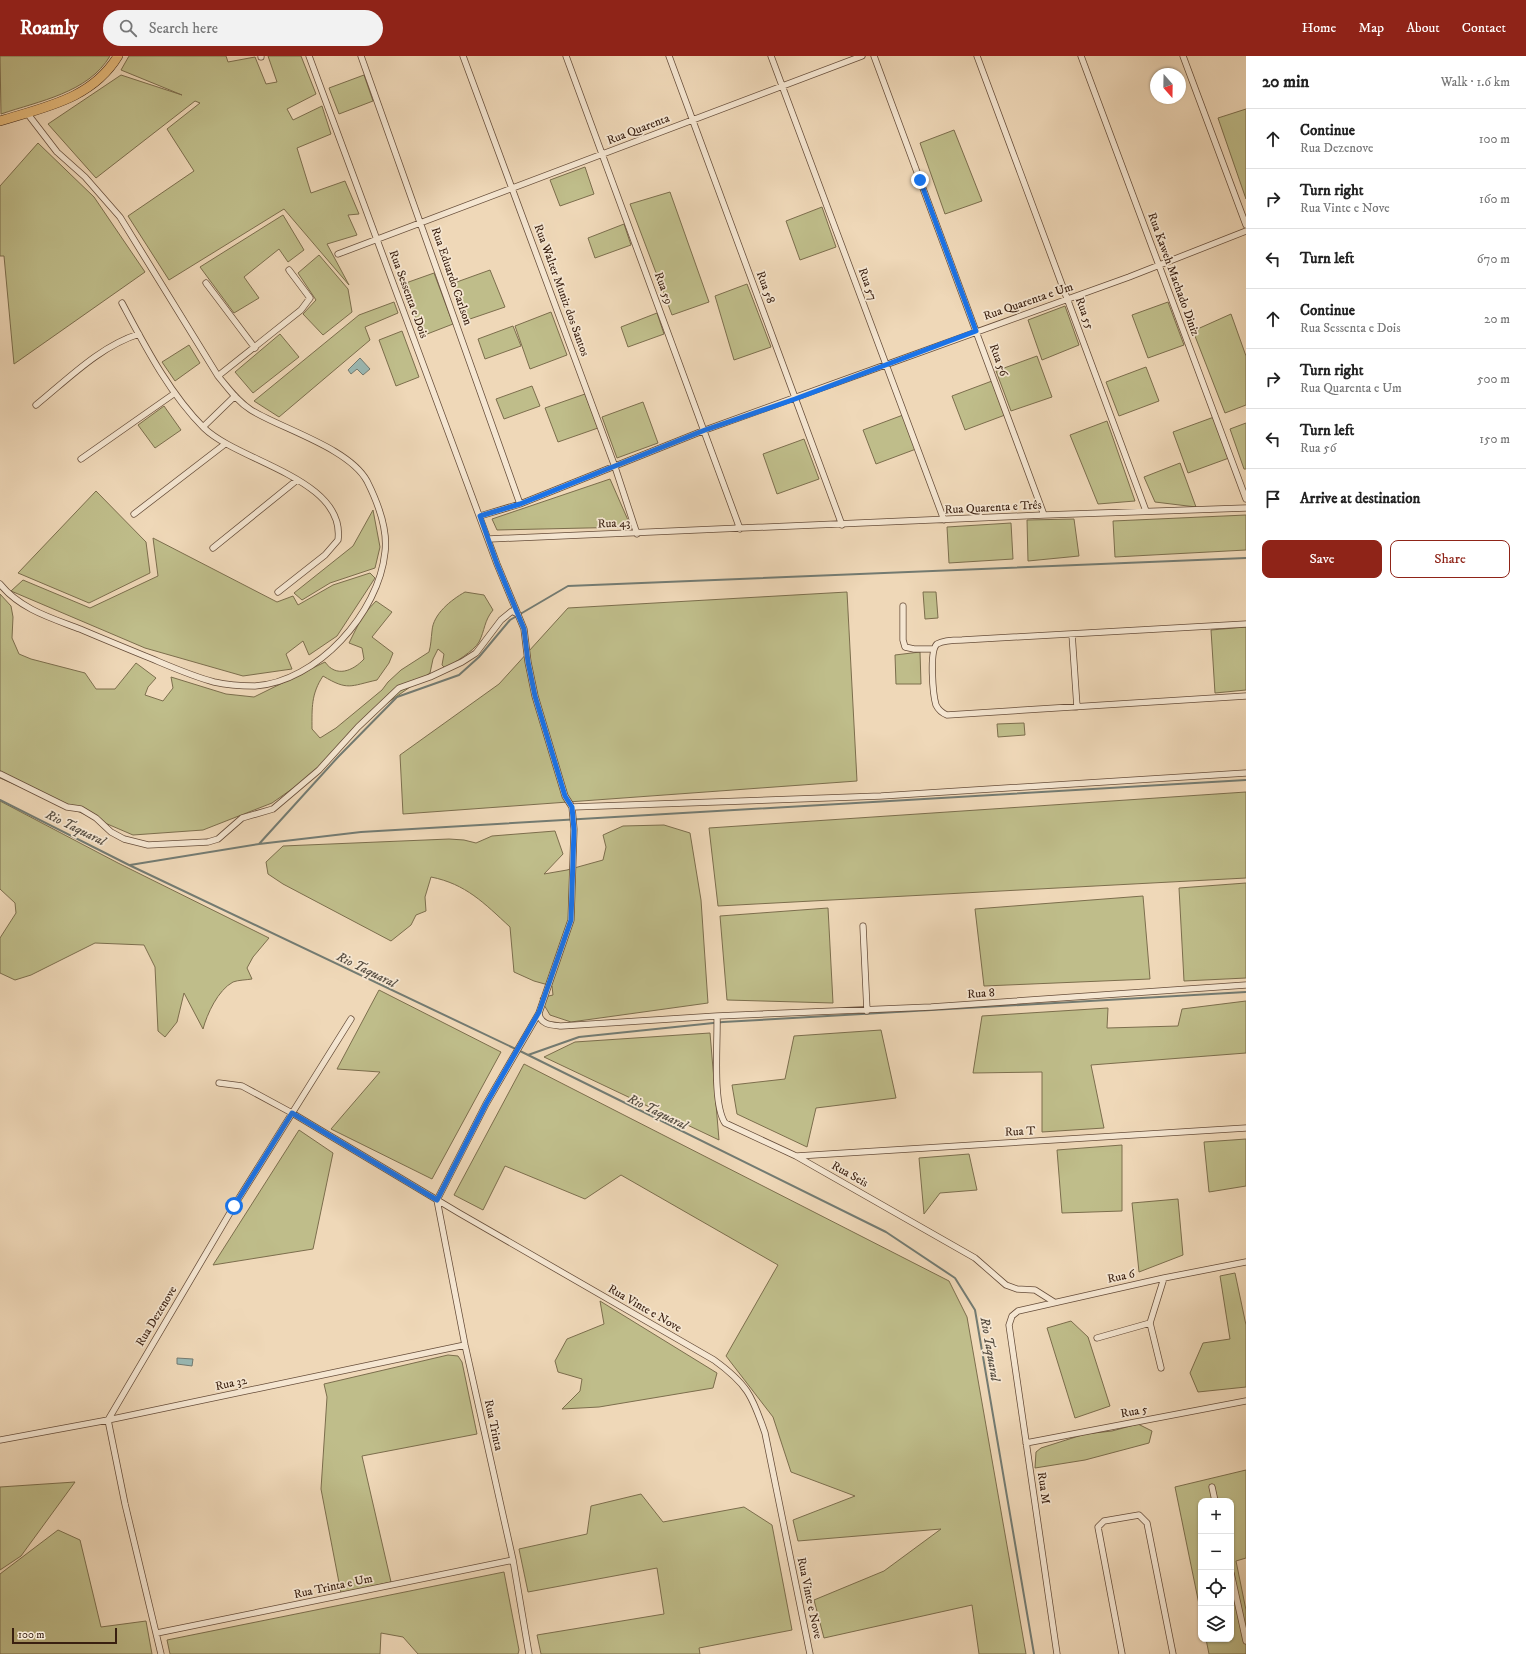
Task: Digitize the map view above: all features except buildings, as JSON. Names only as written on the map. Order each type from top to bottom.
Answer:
[{"type":"main road","points":[[0,121],[60,102],[84,91],[103,77],[118,56]]},
{"type":"street","name":"Rua Sessenta e Dois","points":[[309,56],[480,516],[526,634],[528,662],[535,696],[565,796],[572,807]]},
{"type":"street","name":"Rua Eduardo Carlson","points":[[361,56],[421,221],[520,504]]},
{"type":"street","name":"Rua Walter Muniz dos Santos","points":[[463,56],[615,467],[637,534]]},
{"type":"street","name":"Rua 59","points":[[566,56],[705,430],[740,529]]},
{"type":"street","name":"Rua 58","points":[[669,56],[842,525]]},
{"type":"street","name":"Rua 57","points":[[771,56],[944,520]]},
{"type":"street","name":"Rua Quarenta","points":[[338,254],[421,221],[862,56]]},
{"type":"street","name":"Rua 56","points":[[874,56],[1044,515]]},
{"type":"street","name":"Rua 55","points":[[977,56],[1146,511]]},
{"type":"street","name":"Rua Kaweh Machado Diniz","points":[[1081,56],[1246,499]]},
{"type":"street","points":[[1183,56],[1246,225]]},
{"type":"street","points":[[0,584],[8,594],[31,609],[214,682],[239,686],[270,684],[291,676],[325,655],[348,634],[367,606],[380,576],[385,551],[385,541],[377,506],[365,478],[346,460],[307,437],[249,409],[235,396],[218,376],[120,217],[85,177],[57,152],[27,112]]},
{"type":"street","name":"Rua Quarenta e Um","points":[[480,516],[520,504],[705,430],[795,399],[886,364],[1067,299],[1246,231]]},
{"type":"street","points":[[218,376],[301,310],[310,298],[289,270]]},
{"type":"street","points":[[206,283],[255,348]]},
{"type":"street","points":[[122,303],[175,393],[203,427],[225,444],[315,490],[332,510],[338,522],[338,540],[325,555],[278,592]]},
{"type":"street","points":[[36,405],[110,347],[125,338],[139,334]]},
{"type":"street","points":[[81,458],[175,393]]},
{"type":"street","points":[[203,427],[235,396]]},
{"type":"street","points":[[134,514],[225,444]]},
{"type":"street","points":[[213,548],[297,480]]},
{"type":"street","name":"Rua Quarenta e Três","points":[[740,529],[1044,515],[1246,508]]},
{"type":"street","name":"Rua 43","points":[[489,539],[740,529]]},
{"type":"street","points":[[903,606],[904,647],[914,649],[934,649]]},
{"type":"street","points":[[0,774],[67,808],[81,809],[96,818],[111,832],[124,839],[148,845],[208,842],[218,839],[242,818],[273,809],[319,770],[358,727],[399,688],[430,677],[462,662],[476,653],[501,620],[512,611],[520,617]]},
{"type":"street","points":[[1246,624],[962,640],[938,644],[934,649],[932,658],[936,704],[940,712],[947,715],[1246,696]]},
{"type":"street","points":[[1072,634],[1077,707]]},
{"type":"street","points":[[437,1200],[486,1104],[539,1012],[571,920],[574,830],[572,807],[881,796],[1246,773]]},
{"type":"street","points":[[863,926],[867,1011]]},
{"type":"street","name":"Rua 8","points":[[539,1012],[541,1020],[547,1024],[562,1026],[867,1011],[1246,985]]},
{"type":"street","name":"Rua Seis","points":[[717,1018],[718,1094],[721,1115],[725,1123],[796,1156],[975,1258],[1006,1285],[1017,1289],[1035,1290],[1054,1302]]},
{"type":"street","name":"Rua Dezenove","points":[[108,1420],[234,1206],[351,1019]]},
{"type":"street","name":"Rua Vinte e Nove","points":[[219,1083],[242,1086],[292,1113],[437,1200],[714,1360],[740,1381],[753,1401],[765,1433],[810,1654]]},
{"type":"street","name":"Rua T","points":[[796,1156],[1246,1128]]},
{"type":"street","name":"Rua Trinta","points":[[437,1200],[465,1345],[513,1560],[529,1654]]},
{"type":"street","name":"Rua 6","points":[[1009,1325],[1012,1316],[1018,1311],[1164,1278],[1246,1262]]},
{"type":"street","points":[[1161,1368],[1150,1322],[1164,1278]]},
{"type":"street","points":[[1097,1338],[1150,1322]]},
{"type":"street","name":"Rua M","points":[[1009,1325],[1057,1654]]},
{"type":"street","name":"Rua 32","points":[[0,1440],[108,1420],[465,1345]]},
{"type":"street","name":"Rua 5","points":[[1026,1442],[1246,1401]]},
{"type":"street","points":[[108,1420],[125,1504],[161,1654]]},
{"type":"street","points":[[1212,1487],[1214,1498]]},
{"type":"street","points":[[1122,1654],[1098,1527],[1104,1520],[1139,1515],[1147,1523],[1173,1654]]},
{"type":"street","name":"Rua Trinta e Um","points":[[157,1633],[513,1560]]},
{"type":"street","points":[[1234,1587],[1246,1641]]},
{"type":"shaded area","points":[[0,56],[110,56],[101,69],[76,87],[46,100],[1,114]]},
{"type":"shaded area","points":[[129,56],[226,56],[228,62],[255,57],[266,84],[277,82],[268,56],[301,56],[316,94],[287,109],[293,120],[322,106],[331,134],[297,148],[311,193],[345,181],[359,214],[348,215],[357,235],[327,244],[349,285],[284,209],[169,280],[128,216],[194,171],[167,129],[200,103],[195,101],[96,178],[48,124],[121,75],[182,95],[121,70]]},
{"type":"shaded area","points":[[364,75],[373,101],[339,114],[329,88]]},
{"type":"shaded area","points":[[1246,109],[1246,199],[1218,118]]},
{"type":"shaded area","points":[[954,130],[982,201],[945,214],[920,143]]},
{"type":"shaded area","points":[[38,143],[94,197],[145,272],[14,364],[4,256],[0,256],[0,186]]},
{"type":"shaded area","points":[[585,167],[594,194],[560,206],[550,180]]},
{"type":"shaded area","points":[[670,192],[709,302],[672,315],[630,204]]},
{"type":"shaded area","points":[[822,207],[836,247],[800,260],[786,221]]},
{"type":"shaded area","points":[[283,215],[304,250],[288,262],[279,249],[244,277],[259,298],[234,313],[200,267]]},
{"type":"shaded area","points":[[624,224],[631,245],[595,258],[588,238]]},
{"type":"shaded area","points":[[319,255],[348,289],[352,312],[323,335],[303,314],[316,300],[298,273]]},
{"type":"shaded area","points":[[490,270],[505,307],[467,320],[454,283]]},
{"type":"shaded area","points":[[434,273],[453,324],[422,336],[403,284]]},
{"type":"shaded area","points":[[747,284],[771,347],[734,360],[715,296]]},
{"type":"shaded area","points":[[394,302],[398,313],[365,327],[370,340],[279,417],[254,401],[359,315]]},
{"type":"shaded area","points":[[1168,302],[1184,345],[1148,358],[1132,315]]},
{"type":"shaded area","points":[[1065,306],[1079,345],[1042,360],[1028,320]]},
{"type":"shaded area","points":[[551,312],[567,355],[530,369],[515,326]]},
{"type":"shaded area","points":[[657,313],[664,334],[628,347],[621,327]]},
{"type":"shaded area","points":[[1231,314],[1246,356],[1246,405],[1225,413],[1193,331]]},
{"type":"shaded area","points":[[513,326],[521,346],[485,359],[478,339]]},
{"type":"shaded area","points":[[402,331],[419,377],[396,386],[379,340]]},
{"type":"shaded area","points":[[280,334],[299,357],[253,393],[235,372]]},
{"type":"shaded area","points":[[189,345],[200,363],[175,381],[162,362]]},
{"type":"shaded area","points":[[1037,356],[1052,397],[1011,411],[996,371]]},
{"type":"shaded area","points":[[1146,367],[1159,401],[1119,416],[1106,382]]},
{"type":"shaded area","points":[[992,381],[1005,415],[965,430],[952,396]]},
{"type":"shaded area","points":[[532,386],[540,406],[504,419],[496,399]]},
{"type":"shaded area","points":[[585,394],[598,428],[558,442],[545,408]]},
{"type":"shaded area","points":[[643,402],[658,443],[617,458],[602,417]]},
{"type":"shaded area","points":[[164,406],[181,430],[155,448],[138,425]]},
{"type":"shaded area","points":[[903,415],[916,449],[876,464],[863,430]]},
{"type":"shaded area","points":[[1214,417],[1229,458],[1188,473],[1173,432]]},
{"type":"shaded area","points":[[1107,421],[1135,501],[1098,504],[1070,435]]},
{"type":"shaded area","points":[[1246,423],[1246,469],[1244,469],[1230,429]]},
{"type":"shaded area","points":[[804,439],[819,479],[777,494],[763,454]]},
{"type":"shaded area","points":[[1180,463],[1196,507],[1155,502],[1144,477]]},
{"type":"shaded area","points":[[610,479],[631,527],[497,530],[492,519]]},
{"type":"shaded area","points":[[96,491],[146,542],[150,573],[89,603],[18,573]]},
{"type":"shaded area","points":[[373,510],[380,547],[375,568],[330,583],[302,600],[294,593],[353,546]]},
{"type":"shaded area","points":[[1246,515],[1246,550],[1115,557],[1113,521]]},
{"type":"shaded area","points":[[1074,519],[1079,556],[1028,561],[1027,520]]},
{"type":"shaded area","points":[[1011,523],[1013,559],[949,563],[947,527]]},
{"type":"shaded area","points":[[153,538],[277,602],[293,596],[298,605],[333,585],[370,573],[375,578],[337,636],[309,655],[303,641],[286,654],[292,669],[243,676],[145,648],[11,591],[23,580],[90,608],[158,576]]},
{"type":"shaded area","points":[[465,592],[484,595],[493,610],[488,618],[479,642],[473,649],[445,668],[442,665],[444,654],[438,649],[433,659],[430,673],[363,720],[319,770],[272,803],[203,830],[133,835],[0,778],[0,594],[11,606],[13,617],[12,638],[19,654],[31,659],[85,673],[96,689],[115,689],[136,663],[156,678],[148,687],[145,695],[163,701],[173,688],[171,677],[226,694],[254,697],[325,662],[329,667],[339,671],[344,671],[355,667],[364,659],[362,648],[349,643],[363,615],[376,601],[392,612],[372,637],[393,653],[389,663],[377,680],[355,685],[349,686],[338,684],[323,676],[316,689],[312,708],[312,729],[320,738],[336,728],[382,690],[401,670],[429,652],[433,625],[439,613],[449,603]]},
{"type":"shaded area","points":[[847,592],[857,781],[403,814],[400,755],[499,684],[568,608]]},
{"type":"shaded area","points":[[923,592],[936,592],[938,618],[925,619]]},
{"type":"shaded area","points":[[1246,627],[1246,690],[1215,693],[1211,630]]},
{"type":"shaded area","points":[[920,652],[921,684],[896,684],[895,655]]},
{"type":"shaded area","points":[[1024,723],[1025,735],[998,737],[997,724]]},
{"type":"shaded area","points":[[1246,792],[1246,878],[718,906],[709,828]]},
{"type":"shaded area","points":[[0,801],[118,863],[269,938],[253,957],[247,968],[252,979],[233,982],[218,996],[207,1016],[203,1029],[184,993],[177,1022],[165,1037],[158,1031],[155,967],[144,945],[95,943],[31,975],[15,980],[0,973],[0,938],[16,913],[15,903],[0,889]]},
{"type":"shaded area","points":[[664,825],[690,833],[701,900],[708,1003],[571,1022],[550,1015],[540,998],[553,995],[552,986],[534,981],[514,972],[510,927],[483,902],[454,884],[431,877],[425,897],[426,911],[416,915],[411,925],[391,941],[283,884],[268,874],[266,862],[283,846],[449,839],[464,840],[476,843],[492,836],[555,831],[563,854],[544,874],[567,870],[603,860],[606,847],[603,835],[623,826]]},
{"type":"shaded area","points":[[1246,883],[1246,978],[1184,981],[1179,888]]},
{"type":"shaded area","points":[[1143,896],[1150,979],[984,986],[975,909]]},
{"type":"shaded area","points":[[828,908],[833,1003],[727,1000],[720,916]]},
{"type":"shaded area","points":[[379,990],[501,1052],[432,1179],[331,1129],[380,1072],[337,1069]]},
{"type":"shaded area","points":[[1246,1001],[1246,1053],[1091,1065],[1104,1128],[1042,1132],[1042,1072],[973,1073],[982,1016],[1108,1008],[1107,1028],[1178,1026],[1182,1009]]},
{"type":"shaded area","points":[[881,1030],[896,1098],[816,1108],[807,1147],[737,1114],[732,1085],[785,1079],[794,1036]]},
{"type":"shaded area","points":[[710,1033],[719,1140],[544,1057],[575,1042]]},
{"type":"shaded area","points":[[524,1064],[949,1281],[967,1317],[1026,1654],[979,1654],[972,1605],[824,1638],[814,1600],[884,1571],[941,1529],[798,1541],[793,1520],[855,1496],[791,1472],[773,1417],[726,1356],[778,1265],[621,1175],[585,1199],[505,1166],[483,1210],[454,1195]]},
{"type":"shaded area","points":[[299,1130],[333,1153],[313,1249],[213,1265]]},
{"type":"shaded area","points":[[1246,1139],[1246,1186],[1209,1192],[1204,1142]]},
{"type":"shaded area","points":[[1122,1145],[1122,1211],[1062,1213],[1057,1150]]},
{"type":"shaded area","points":[[969,1154],[977,1190],[940,1193],[924,1214],[919,1158]]},
{"type":"shaded area","points":[[1178,1199],[1183,1255],[1139,1272],[1132,1203]]},
{"type":"shaded area","points":[[1235,1273],[1246,1325],[1246,1387],[1198,1392],[1190,1373],[1203,1343],[1230,1339],[1220,1276]]},
{"type":"shaded area","points":[[600,1301],[717,1373],[713,1388],[599,1407],[562,1409],[580,1391],[582,1379],[558,1372],[555,1361],[567,1339],[604,1324]]},
{"type":"shaded area","points":[[1071,1321],[1088,1337],[1110,1406],[1075,1418],[1047,1328]]},
{"type":"shaded area","points":[[448,1355],[458,1356],[462,1362],[477,1434],[362,1456],[391,1582],[341,1593],[321,1489],[327,1397],[324,1384]]},
{"type":"shaded area","points":[[1138,1424],[1152,1431],[1149,1443],[1085,1460],[1035,1468],[1036,1452],[1041,1448],[1085,1434],[1112,1431]]},
{"type":"shaded area","points":[[1246,1470],[1246,1558],[1236,1561],[1246,1610],[1246,1654],[1209,1654],[1207,1642],[1234,1642],[1234,1498],[1198,1498],[1198,1599],[1175,1487]]},
{"type":"shaded area","points":[[75,1482],[21,1556],[0,1570],[0,1487]]},
{"type":"shaded area","points":[[641,1494],[663,1522],[744,1507],[772,1525],[792,1630],[699,1648],[700,1654],[541,1654],[537,1635],[664,1614],[657,1568],[528,1592],[519,1549],[587,1534],[591,1506]]},
{"type":"shaded area","points":[[58,1530],[80,1540],[101,1627],[146,1621],[152,1654],[0,1654],[0,1574]]},
{"type":"shaded area","points":[[504,1572],[519,1650],[518,1654],[418,1654],[403,1637],[381,1633],[380,1654],[170,1654],[167,1640]]},
{"type":"water","points":[[360,358],[370,369],[363,375],[357,369],[351,374],[348,370]]},
{"type":"water","points":[[177,1358],[193,1359],[192,1366],[177,1364]]},
{"type":"waterway","points":[[130,865],[259,844],[338,757],[397,697],[459,675],[479,657],[510,620],[568,586],[1246,558]]},
{"type":"waterway","points":[[259,844],[361,832],[1246,780]]},
{"type":"waterway","name":"Rio Taquaral","points":[[0,800],[129,865],[520,1051],[886,1232],[955,1278],[975,1310],[1034,1654]]},
{"type":"waterway","points":[[528,1055],[579,1037],[723,1022],[1246,992]]},
{"type":"route","points":[[234,1206],[292,1113],[437,1200],[486,1104],[539,1012],[571,920],[574,830],[572,807],[565,796],[535,696],[530,676],[526,634],[497,564],[480,516],[520,504],[705,430],[795,399],[976,331],[920,180]]}]
